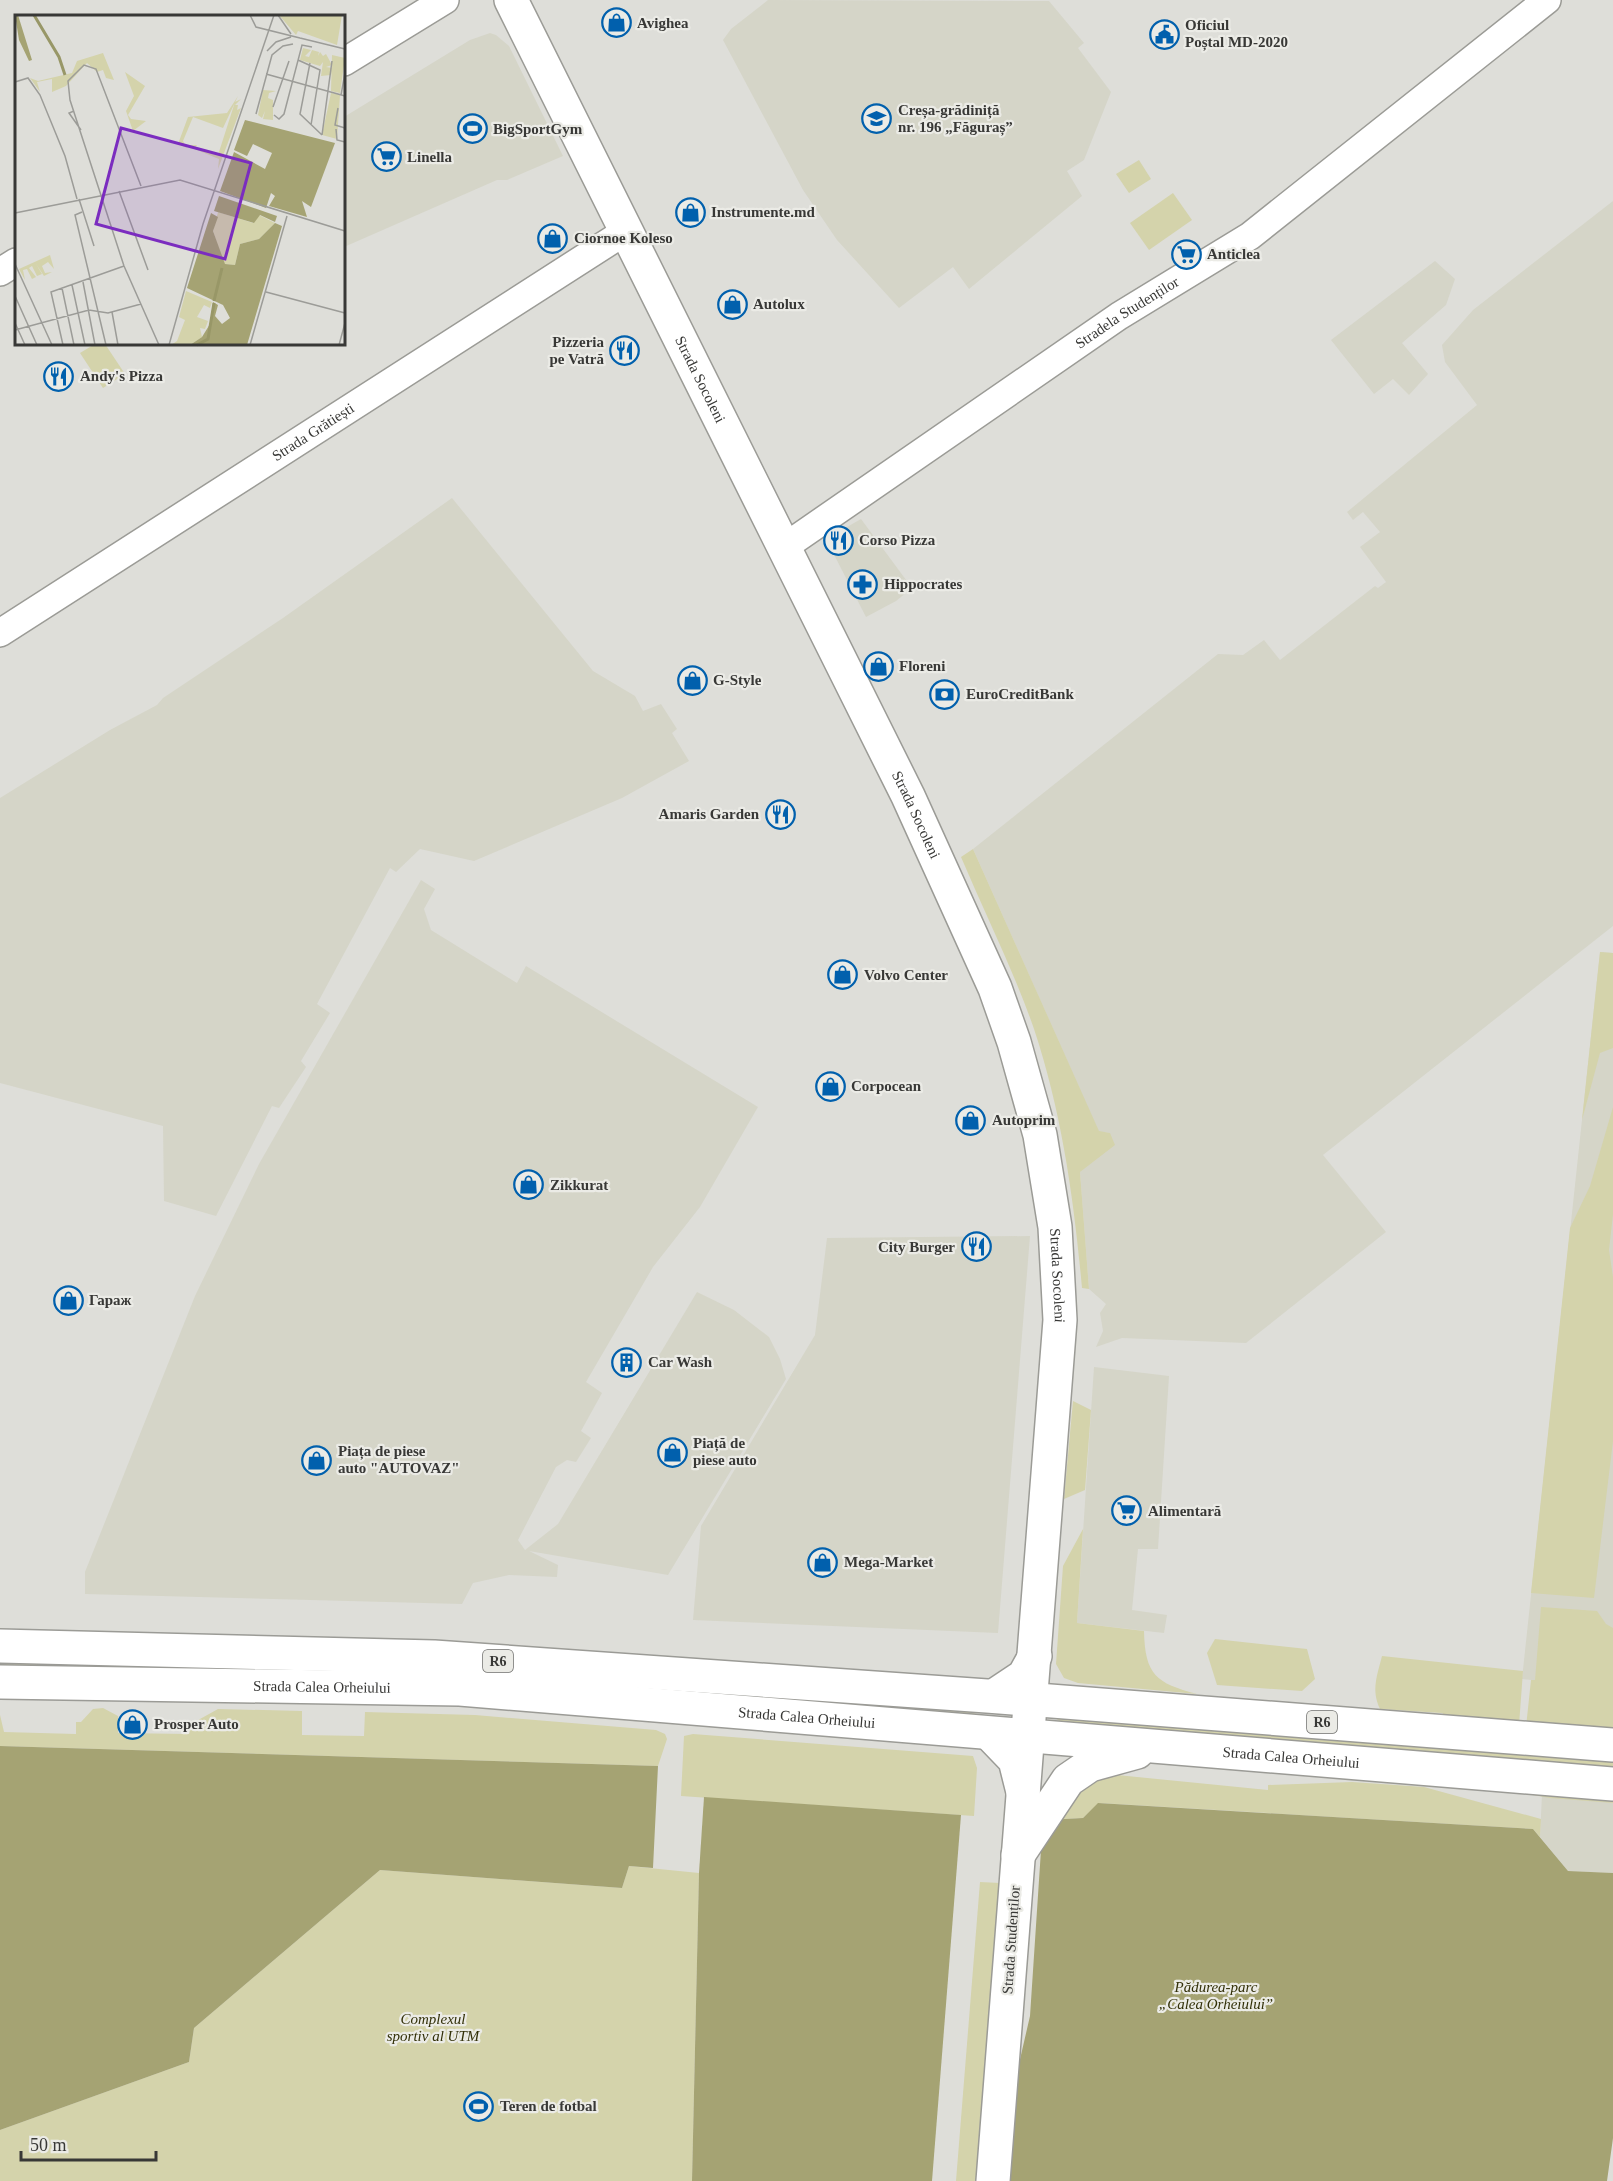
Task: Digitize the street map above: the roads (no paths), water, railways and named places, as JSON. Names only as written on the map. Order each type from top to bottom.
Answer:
[{"type":"main road","name":"Strada Socoleni","points":[[511,0],[908,796],[968,926],[1014,1042],[1040,1135],[1055,1227],[1060,1320],[1031,1700]]},
{"type":"main road","name":"Strada Calea Orheiului","points":[[0,1646],[435,1656],[994,1696],[1613,1745]]},
{"type":"main road","points":[[64,1646],[64,1683]]},
{"type":"main road","points":[[994,1696],[1024,1676],[1035,1656]]},
{"type":"main road","name":"Strada Calea Orheiului","points":[[0,1682],[460,1689],[1613,1784]]},
{"type":"main road","name":"Strada Studenților","points":[[993,2181],[1031,1700]]},
{"type":"main road","points":[[990,1734],[1016,1760],[1023,1792]]},
{"type":"main road","points":[[1018,1855],[1057,1795],[1076,1774],[1098,1762],[1165,1746]]},
{"type":"street","points":[[345,61],[446,0]]},
{"type":"street","name":"Stradela Studenților","points":[[783,548],[1119,316],[1250,236],[1547,0]]},
{"type":"street","name":"Strada Grătiești","points":[[0,633],[626,231]]},
{"type":"street","points":[[0,272],[15,263]]},
{"type":"place","name":"Avighea","points":[[616,23]]},
{"type":"place","name":"Oficiul Poștal MD-2020","points":[[1164,34]]},
{"type":"place","name":"Creșa-grădiniță nr. 196 „Făguraș”","points":[[877,119]]},
{"type":"place","name":"BigSportGym","points":[[472,129]]},
{"type":"place","name":"Linella","points":[[386,157]]},
{"type":"place","name":"Instrumente.md","points":[[690,212]]},
{"type":"place","name":"Ciornoe Koleso","points":[[553,238]]},
{"type":"place","name":"Anticlea","points":[[1186,254]]},
{"type":"place","name":"Autolux","points":[[732,304]]},
{"type":"place","name":"Pizzeria pe Vatră","points":[[625,351]]},
{"type":"place","name":"Andy's Pizza","points":[[59,376]]},
{"type":"place","name":"Corso Pizza","points":[[838,540]]},
{"type":"place","name":"Hippocrates","points":[[863,584]]},
{"type":"place","name":"Floreni","points":[[878,666]]},
{"type":"place","name":"G-Style","points":[[692,680]]},
{"type":"place","name":"EuroCreditBank","points":[[945,694]]},
{"type":"place","name":"Amaris Garden","points":[[780,814]]},
{"type":"place","name":"Volvo Center","points":[[843,975]]},
{"type":"place","name":"Corpocean","points":[[830,1086]]},
{"type":"place","name":"Autoprim","points":[[971,1120]]},
{"type":"place","name":"Zikkurat","points":[[529,1185]]},
{"type":"place","name":"City Burger","points":[[976,1247]]},
{"type":"place","name":"Гараж","points":[[68,1300]]},
{"type":"place","name":"Car Wash","points":[[627,1362]]},
{"type":"place","name":"Piață de piese auto","points":[[672,1452]]},
{"type":"place","name":"Piața de piese auto \"AUTOVAZ\"","points":[[317,1460]]},
{"type":"place","name":"Alimentară","points":[[1127,1511]]},
{"type":"place","name":"Mega-Market","points":[[823,1562]]},
{"type":"place","name":"Prosper Auto","points":[[133,1724]]},
{"type":"place","name":"Teren de fotbal","points":[[479,2106]]},
{"type":"park label","name":"Pădurea-parc „Calea Orheiului”","points":[[1216,1996]]},
{"type":"park label","name":"Complexul sportiv al UTM","points":[[433,2028]]}]
